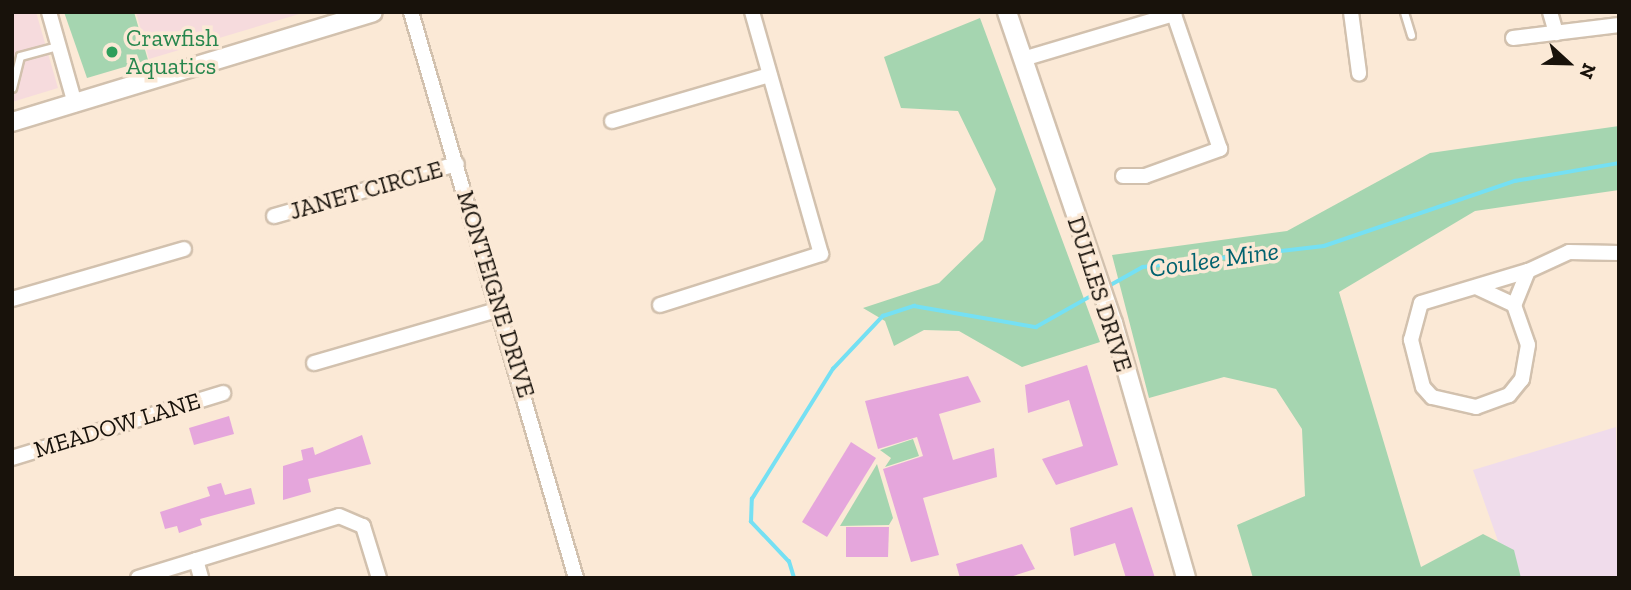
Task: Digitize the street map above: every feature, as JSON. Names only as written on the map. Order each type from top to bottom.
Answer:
[{"type":"street","points":[[49,12],[75,104]]},
{"type":"street","points":[[12,122],[373,12]]},
{"type":"street","name":"MONTEIGNE DRIVE","points":[[411,12],[500,309],[576,578]]},
{"type":"street","points":[[660,305],[821,254],[752,12]]},
{"type":"street","name":"DULLES DRIVE","points":[[1007,12],[1113,323],[1186,578]]},
{"type":"street","points":[[1351,12],[1359,73]]},
{"type":"street","points":[[1550,12],[1556,33]]},
{"type":"street","points":[[1023,59],[1173,13],[1220,149],[1146,176],[1123,176]]},
{"type":"street","points":[[1513,38],[1619,25]]},
{"type":"street","points":[[612,121],[769,75]]},
{"type":"street","name":"JANET CIRCLE","points":[[274,216],[457,164]]},
{"type":"street","points":[[12,299],[184,249]]},
{"type":"street","points":[[1528,271],[1514,305],[1528,353],[1515,389],[1476,407],[1438,401],[1419,376],[1413,320],[1430,298],[1476,288],[1528,271],[1569,251],[1619,253]]},
{"type":"street","points":[[1599,254],[1619,266]]},
{"type":"street","points":[[1476,288],[1514,305]]},
{"type":"street","points":[[314,363],[500,309]]},
{"type":"street","name":"MEADOW LANE","points":[[12,458],[223,393]]},
{"type":"street","points":[[138,578],[347,516],[363,526],[379,578]]},
{"type":"street","points":[[196,560],[201,578]]},
{"type":"lane","points":[[1404,12],[1411,34]]},
{"type":"lane","points":[[12,88],[16,57],[58,46]]},
{"type":"shaded area","points":[[12,12],[36,12],[58,88],[12,102]]},
{"type":"shaded area","points":[[136,12],[306,12],[149,59]]},
{"type":"shaded area","points":[[1616,427],[1619,578],[1511,578],[1473,470]]},
{"type":"green space","name":"Crawfish Aquatics","points":[[64,12],[134,12],[148,60],[87,78]]},
{"type":"green space","points":[[980,18],[1100,342],[1022,367],[959,331],[924,330],[894,346],[885,321],[863,308],[939,283],[983,240],[996,189],[958,111],[901,108],[884,57]]},
{"type":"green space","points":[[1619,126],[1619,190],[1475,211],[1339,292],[1421,567],[1483,534],[1514,550],[1521,578],[1253,578],[1237,525],[1305,496],[1302,429],[1276,389],[1224,377],[1149,398],[1112,255],[1287,231],[1430,153]]},
{"type":"green space","points":[[913,439],[919,456],[885,467],[891,458],[880,450]]},
{"type":"green space","points":[[877,464],[893,518],[889,525],[840,526]]},
{"type":"building","points":[[1087,365],[1118,465],[1056,485],[1042,459],[1083,446],[1069,400],[1028,413],[1025,385]]},
{"type":"building","points":[[968,376],[981,402],[939,414],[953,460],[994,448],[997,477],[923,498],[939,555],[911,562],[883,469],[923,456],[917,437],[878,449],[865,401]]},
{"type":"building","points":[[229,416],[234,434],[194,445],[189,428]]},
{"type":"building","points":[[362,435],[371,464],[308,479],[311,492],[283,500],[283,466],[303,460],[301,450],[313,447],[315,455]]},
{"type":"building","points":[[851,442],[876,458],[827,537],[802,522]]},
{"type":"building","points":[[221,483],[225,495],[251,488],[255,504],[200,519],[202,525],[179,533],[177,526],[165,529],[160,512],[210,496],[207,487]]},
{"type":"building","points":[[1132,507],[1155,578],[1126,578],[1115,543],[1074,556],[1070,528]]},
{"type":"building","points":[[846,527],[889,527],[888,557],[846,557]]},
{"type":"building","points":[[1022,544],[1035,569],[1007,578],[960,578],[956,564]]},
{"type":"waterway","name":"Coulee Mine","points":[[1107,287],[1143,267],[1324,246],[1515,181],[1619,163]]},
{"type":"waterway","name":"Coulee Mine","points":[[794,578],[789,562],[751,522],[752,499],[833,369],[883,316],[914,306],[1036,327],[1098,292]]},
{"type":"place","name":"Crawfish Aquatics","points":[[112,52]]}]
